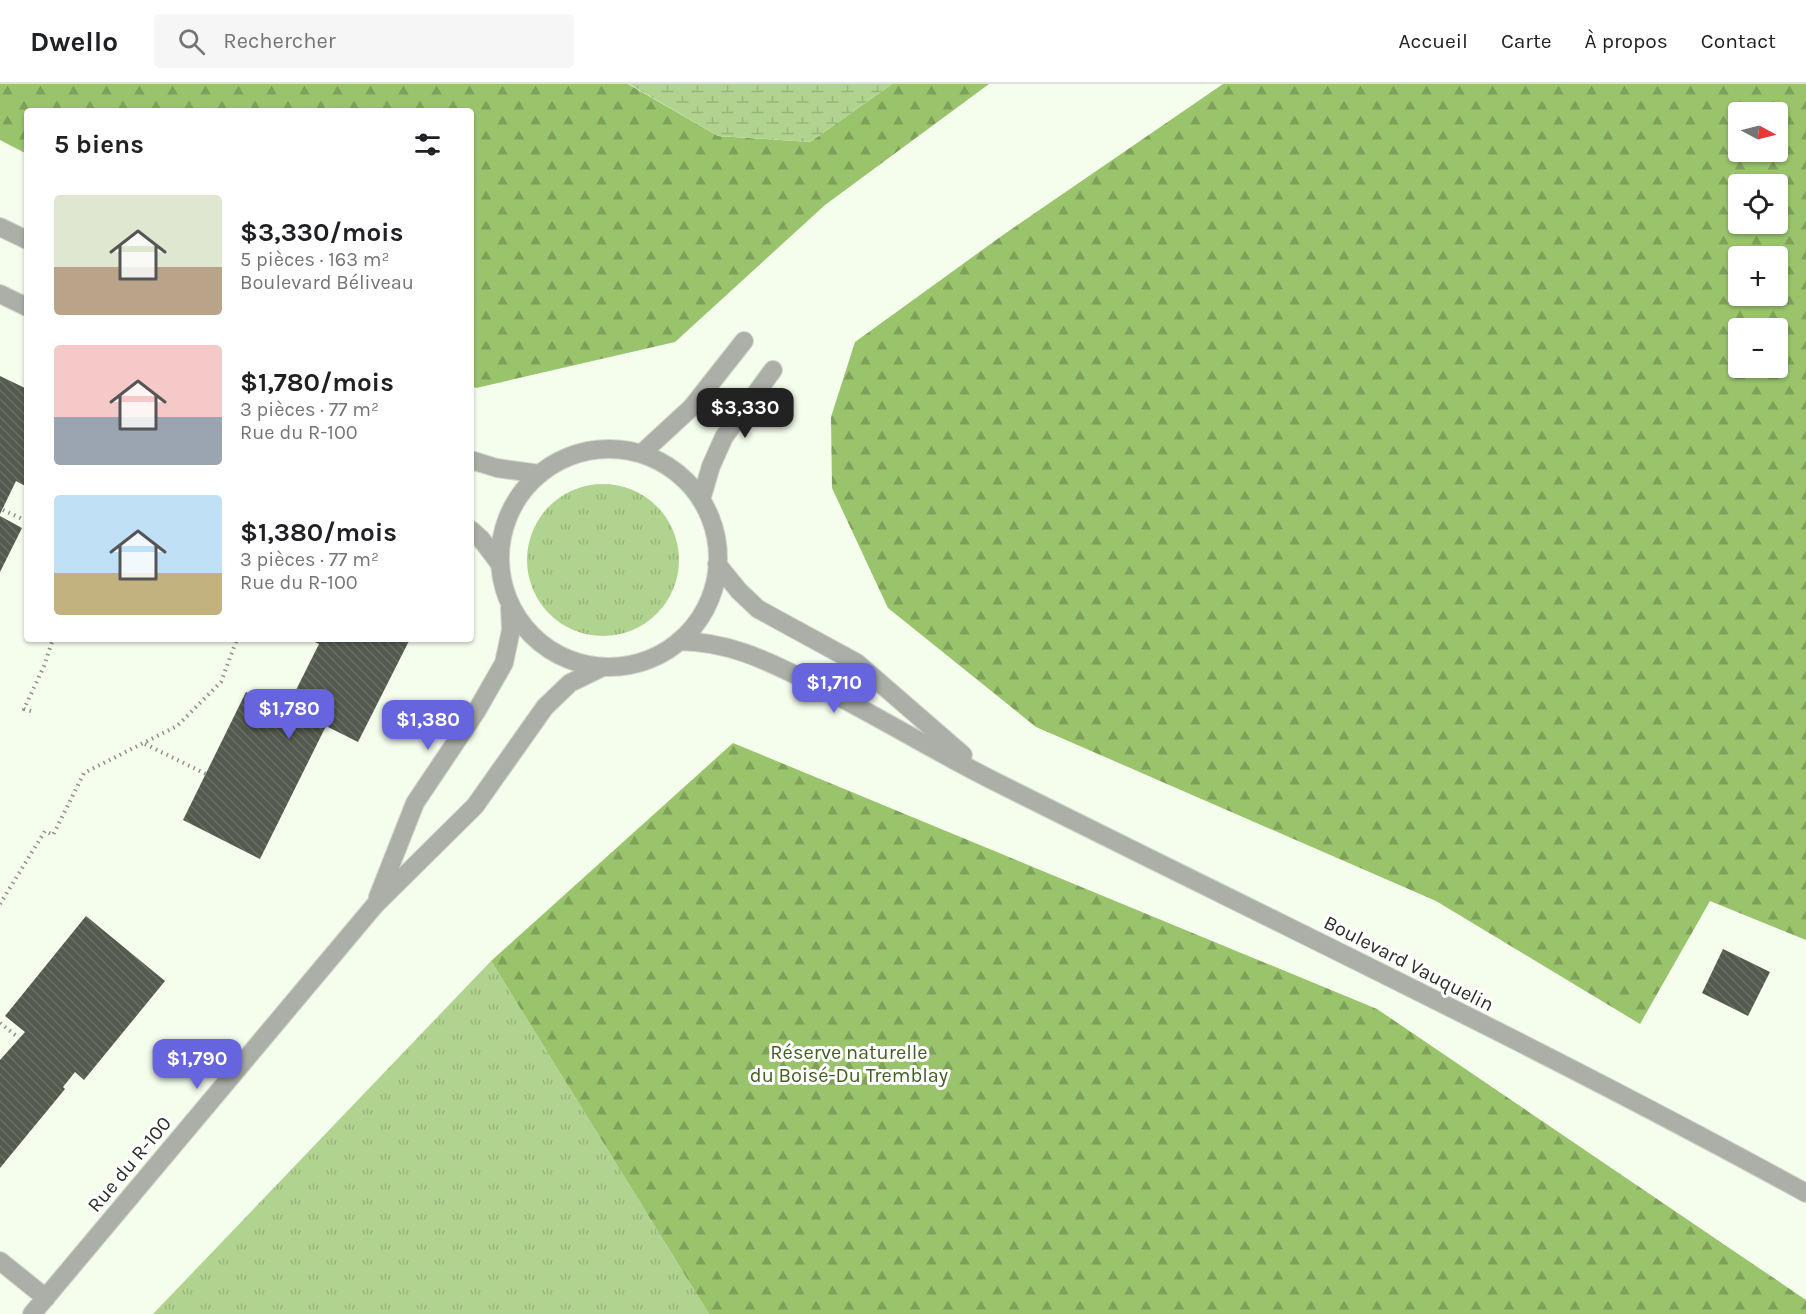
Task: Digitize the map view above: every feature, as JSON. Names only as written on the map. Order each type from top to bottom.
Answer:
[{"type":"street","points":[[0,226],[24,238]]},
{"type":"street","points":[[0,294],[24,306]]},
{"type":"street","points":[[641,454],[692,407],[744,341]]},
{"type":"street","points":[[701,500],[711,466],[724,437],[773,370]]},
{"type":"street","points":[[599,450],[620,450],[641,454],[675,472],[701,500],[711,520],[716,542],[717,564],[714,586],[694,626],[662,654],[622,667],[601,668],[578,663],[557,655],[537,641],[522,624],[510,604],[503,585],[500,564],[505,524],[525,488],[540,474],[568,458],[599,450]]},
{"type":"street","points":[[474,461],[497,468],[540,474]]},
{"type":"street","points":[[474,533],[500,564]]},
{"type":"street","name":"Boulevard Vauquelin","points":[[717,564],[739,591],[758,609],[857,663],[989,778]]},
{"type":"street","name":"Rue du R-100","points":[[375,905],[415,804],[476,712],[504,663],[511,630],[510,604]]},
{"type":"street","name":"Boulevard Vauquelin","points":[[679,641],[700,642],[738,649],[771,663],[849,702],[989,778],[1671,1119],[1806,1193]]},
{"type":"street","name":"Rue du R-100","points":[[32,1314],[375,905],[475,806],[545,707],[570,683],[601,668]]},
{"type":"street","points":[[0,1260],[46,1298]]},
{"type":"path","points":[[3,510],[24,520]]},
{"type":"path","points":[[31,711],[24,709],[44,666],[52,642]]},
{"type":"path","points":[[0,904],[45,831],[53,835],[84,772],[177,726],[221,682],[236,642]]},
{"type":"path","points":[[144,743],[206,774]]},
{"type":"path","points":[[0,1023],[19,1038]]},
{"type":"green space","points":[[0,84],[628,84],[718,136],[810,142],[892,84],[989,84],[825,205],[675,342],[476,388],[474,387],[474,108],[24,108],[24,152],[0,140]]},
{"type":"green space","points":[[629,84],[892,84],[810,142],[718,136]]},
{"type":"green space","points":[[1223,84],[1806,84],[1806,940],[1710,901],[1640,1024],[1436,901],[1036,727],[888,608],[832,488],[831,417],[855,342],[1003,235]]},
{"type":"green space","points":[[603,484],[618,485],[632,490],[657,506],[673,531],[678,545],[678,575],[673,589],[657,614],[632,630],[618,635],[603,636],[588,635],[574,630],[549,614],[533,589],[528,575],[527,560],[528,545],[533,531],[549,506],[574,490],[588,485]]},
{"type":"green space","name":"Réserve naturelle du Boisé-Du Tremblay","points":[[733,743],[1377,1009],[1806,1300],[1806,1314],[709,1314],[491,961]]},
{"type":"green space","points":[[491,961],[709,1314],[153,1314]]},
{"type":"building","points":[[0,376],[24,388],[24,485],[16,481],[0,514]]},
{"type":"building","points":[[0,516],[22,528],[0,572]]},
{"type":"building","points":[[315,642],[408,642],[358,742],[326,726],[260,859],[183,820],[246,692],[285,712],[319,644]]},
{"type":"building","points":[[86,916],[165,981],[84,1080],[75,1072],[63,1087],[65,1089],[0,1168],[0,1060],[25,1032],[5,1016]]},
{"type":"building","points":[[1723,949],[1770,972],[1748,1016],[1702,993]]}]
